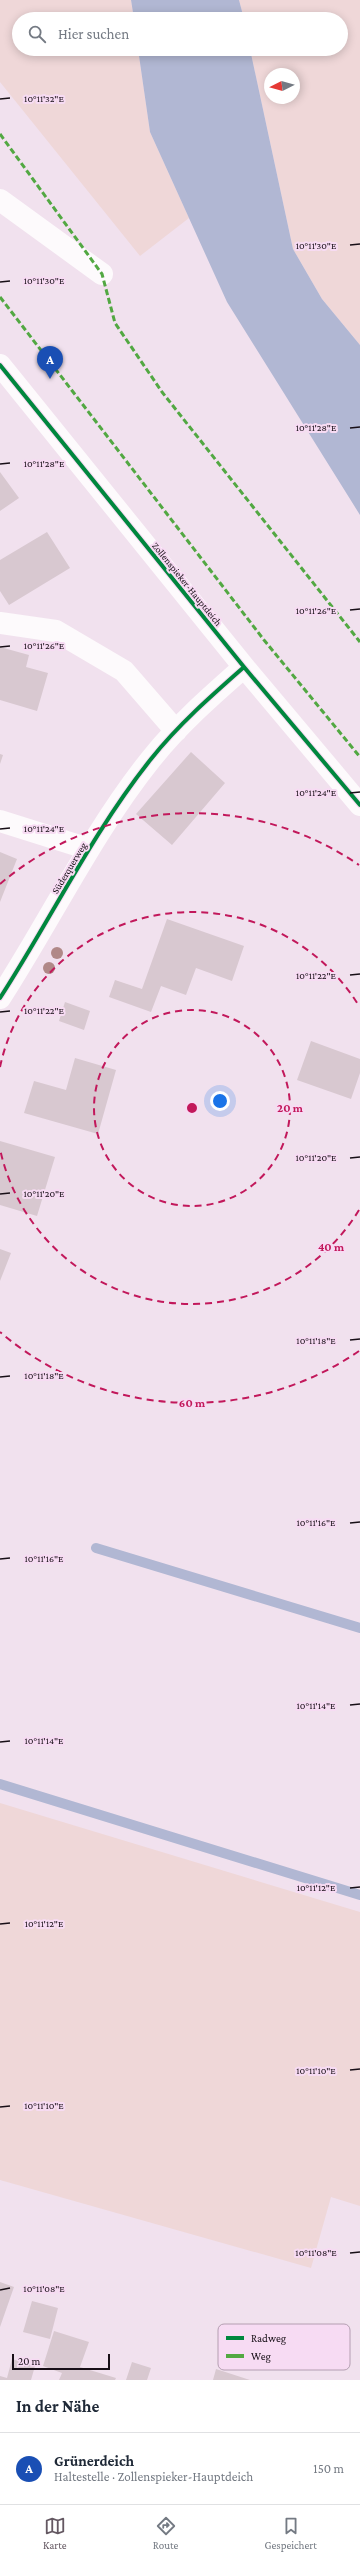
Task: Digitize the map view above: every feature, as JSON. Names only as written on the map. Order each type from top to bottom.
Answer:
[{"type":"street","points":[[0,200],[102,274]]},
{"type":"street","name":"Zollenspieker-Hauptdeich","points":[[1,368],[244,667],[360,805]]},
{"type":"street","points":[[0,623],[56,631],[124,671],[176,731]]},
{"type":"street","name":"Süderquerweg","points":[[0,998],[124,795],[176,731],[208,698],[244,667]]},
{"type":"street","points":[[0,820],[90,849]]},
{"type":"shaded area","points":[[0,0],[131,0],[133,12],[12,12],[12,56],[139,56],[150,132],[189,218],[140,256],[0,82]]},
{"type":"shaded area","points":[[239,0],[360,0],[360,345],[322,299],[293,249],[252,56],[348,56],[348,12],[242,12]]},
{"type":"shaded area","points":[[0,1803],[360,1912],[360,2206],[331,2197],[311,2268],[0,2180]]},
{"type":"water","points":[[131,0],[239,0],[242,12],[133,12]]},
{"type":"water","points":[[139,56],[252,56],[293,249],[322,299],[360,345],[360,515],[227,302],[150,132]]},
{"type":"building","points":[[0,472],[19,498],[0,511]]},
{"type":"building","points":[[47,532],[70,568],[9,605],[0,591],[0,560]]},
{"type":"building","points":[[0,647],[29,655],[26,667],[48,673],[37,711],[0,700]]},
{"type":"building","points":[[191,752],[225,783],[172,845],[136,814]]},
{"type":"building","points":[[0,754],[3,755],[0,764]]},
{"type":"building","points":[[0,852],[17,859],[0,902]]},
{"type":"building","points":[[167,919],[244,946],[232,981],[196,968],[186,995],[161,986],[151,1012],[109,997],[115,980],[142,989]]},
{"type":"building","points":[[65,1002],[90,1011],[84,1030],[59,1021]]},
{"type":"building","points":[[311,1041],[360,1059],[360,1073],[351,1099],[297,1080]]},
{"type":"building","points":[[75,1058],[116,1070],[98,1134],[24,1113],[34,1081],[66,1090]]},
{"type":"building","points":[[0,1141],[55,1157],[37,1216],[0,1205]]},
{"type":"building","points":[[0,1249],[11,1253],[0,1281]]},
{"type":"building","points":[[0,2282],[14,2287],[0,2327]]},
{"type":"building","points":[[32,2301],[58,2308],[50,2339],[23,2332]]},
{"type":"building","points":[[54,2331],[89,2342],[80,2367],[116,2378],[115,2380],[59,2380],[62,2373],[43,2366]]},
{"type":"building","points":[[12,2359],[35,2366],[31,2380],[0,2380],[0,2376],[7,2378]]},
{"type":"building","points":[[132,2362],[151,2368],[147,2380],[126,2380]]},
{"type":"building","points":[[216,2369],[250,2380],[213,2380]]},
{"type":"waterway","points":[[96,1548],[360,1628]]},
{"type":"waterway","points":[[0,1784],[360,1895]]},
{"type":"marked path","points":[[0,134],[102,274],[115,323],[162,392],[360,642]]},
{"type":"marked path","points":[[0,297],[264,640],[360,757]]},
{"type":"cycle path","points":[[0,365],[244,667],[360,805]]},
{"type":"cycle path","points":[[0,998],[91,846],[130,787],[172,734],[244,667]]},
{"type":"place","name":"Grünerdeich","points":[[50,379]]}]
